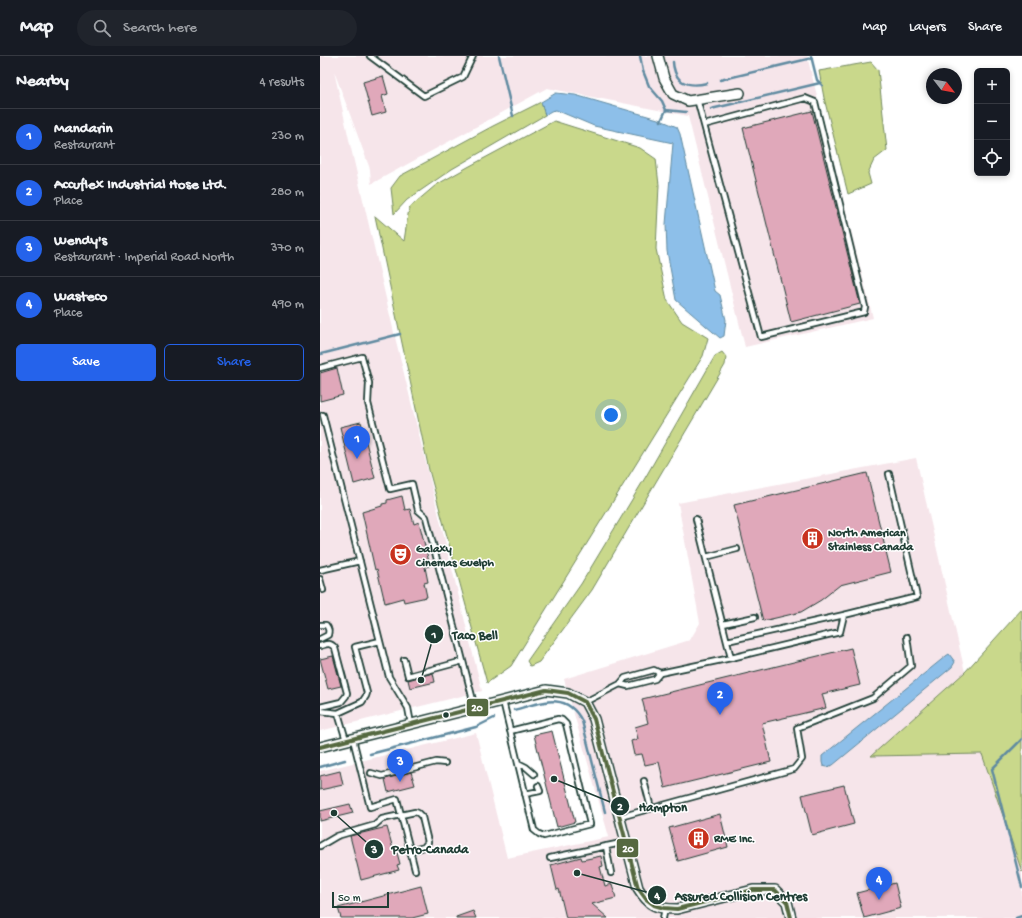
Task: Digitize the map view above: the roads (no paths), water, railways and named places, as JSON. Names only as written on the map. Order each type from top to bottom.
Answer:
[{"type":"street","points":[[658,56],[664,78],[673,94],[688,101],[740,94]]},
{"type":"street","points":[[320,747],[546,690],[568,693],[584,702],[594,719],[638,888],[644,898],[664,913],[753,890],[775,890],[787,902],[791,918]]},
{"type":"lane","points":[[370,56],[424,96],[463,77],[473,56]]},
{"type":"lane","points":[[697,99],[761,337],[864,312],[866,307],[815,102],[805,98],[704,125]]},
{"type":"lane","points":[[320,368],[362,357],[369,383],[368,402],[390,489],[412,484],[418,510],[426,517],[475,708]]},
{"type":"lane","points":[[323,415],[389,677],[408,708],[411,724]]},
{"type":"lane","points":[[727,641],[917,597],[889,474]]},
{"type":"lane","points":[[696,519],[731,658]]},
{"type":"lane","points":[[706,557],[737,549]]},
{"type":"lane","points":[[320,570],[360,560]]},
{"type":"lane","points":[[320,579],[323,590]]},
{"type":"lane","points":[[620,684],[628,686],[655,679],[660,673],[840,632],[844,615]]},
{"type":"lane","points":[[723,624],[755,617]]},
{"type":"lane","points":[[320,625],[326,625],[329,628],[329,631],[328,635],[320,639]]},
{"type":"lane","points":[[620,817],[794,769],[802,759],[797,728],[873,698],[911,666],[907,637]]},
{"type":"lane","points":[[320,710],[338,713],[362,702],[366,696],[366,693],[355,647],[380,641]]},
{"type":"lane","points":[[320,646],[327,644],[332,645],[335,648],[347,693],[341,702],[320,710]]},
{"type":"lane","points":[[404,660],[408,676],[463,661]]},
{"type":"lane","points":[[584,702],[620,684],[625,678],[654,670],[660,673]]},
{"type":"lane","points":[[503,701],[510,731],[518,763],[525,794],[534,830],[544,836],[590,824],[566,724],[562,720],[558,719],[510,731]]},
{"type":"lane","points":[[338,713],[349,740],[370,806],[397,800],[415,870]]},
{"type":"lane","points":[[372,773],[382,776],[436,762],[445,763]]},
{"type":"lane","points":[[518,763],[526,767],[534,774]]},
{"type":"lane","points":[[644,781],[651,808]]},
{"type":"lane","points":[[525,794],[540,791],[538,786]]},
{"type":"lane","points":[[320,846],[337,836],[375,825],[382,819],[415,812],[422,817],[428,842],[424,848],[410,851]]},
{"type":"lane","points":[[550,858],[626,842]]},
{"type":"lane","points":[[606,846],[611,873]]},
{"type":"water","points":[[556,93],[575,95],[658,119],[677,127],[680,134],[715,291],[720,295],[726,320],[724,336],[720,338],[676,300],[667,251],[666,224],[673,143],[594,126],[556,110],[545,115],[541,102]]},
{"type":"water","points":[[949,654],[955,662],[952,667],[833,765],[827,767],[823,766],[822,756]]},
{"type":"waterway","points":[[499,56],[513,116]]},
{"type":"waterway","points":[[640,56],[643,71],[649,86],[662,101],[666,110],[686,112]]},
{"type":"waterway","points":[[811,56],[817,80],[822,85]]},
{"type":"waterway","points":[[720,80],[812,58]]},
{"type":"waterway","points":[[673,62],[677,77],[680,80],[693,85],[707,83]]},
{"type":"waterway","points":[[711,109],[820,83]]},
{"type":"waterway","points":[[661,121],[666,110]]},
{"type":"waterway","points":[[321,354],[400,334]]},
{"type":"waterway","points":[[514,710],[533,704],[552,701],[568,705],[576,711],[582,721],[605,812]]},
{"type":"waterway","points":[[370,754],[476,727],[494,718]]},
{"type":"waterway","points":[[1022,739],[992,769],[1022,887]]},
{"type":"waterway","points":[[320,767],[345,760]]},
{"type":"waterway","points":[[1016,918],[1022,916]]},
{"type":"place","name":"Mandarin","points":[[357,459]]},
{"type":"place","name":"North American Stainless Canada","points":[[813,539]]},
{"type":"place","name":"Galaxy Cinemas Guelph","points":[[400,555]]},
{"type":"place","name":"Taco Bell","points":[[421,680]]},
{"type":"place","name":"Accuflex Industrial Hose Ltd.","points":[[720,715]]},
{"type":"place","name":"Hampton","points":[[554,779]]},
{"type":"place","name":"Wendy's","points":[[400,782]]},
{"type":"place","name":"Petro-Canada","points":[[334,813]]},
{"type":"place","name":"RME Inc.","points":[[699,838]]},
{"type":"place","name":"Assured Collision Centres","points":[[577,873]]},
{"type":"place","name":"Wasteco","points":[[879,900]]}]
